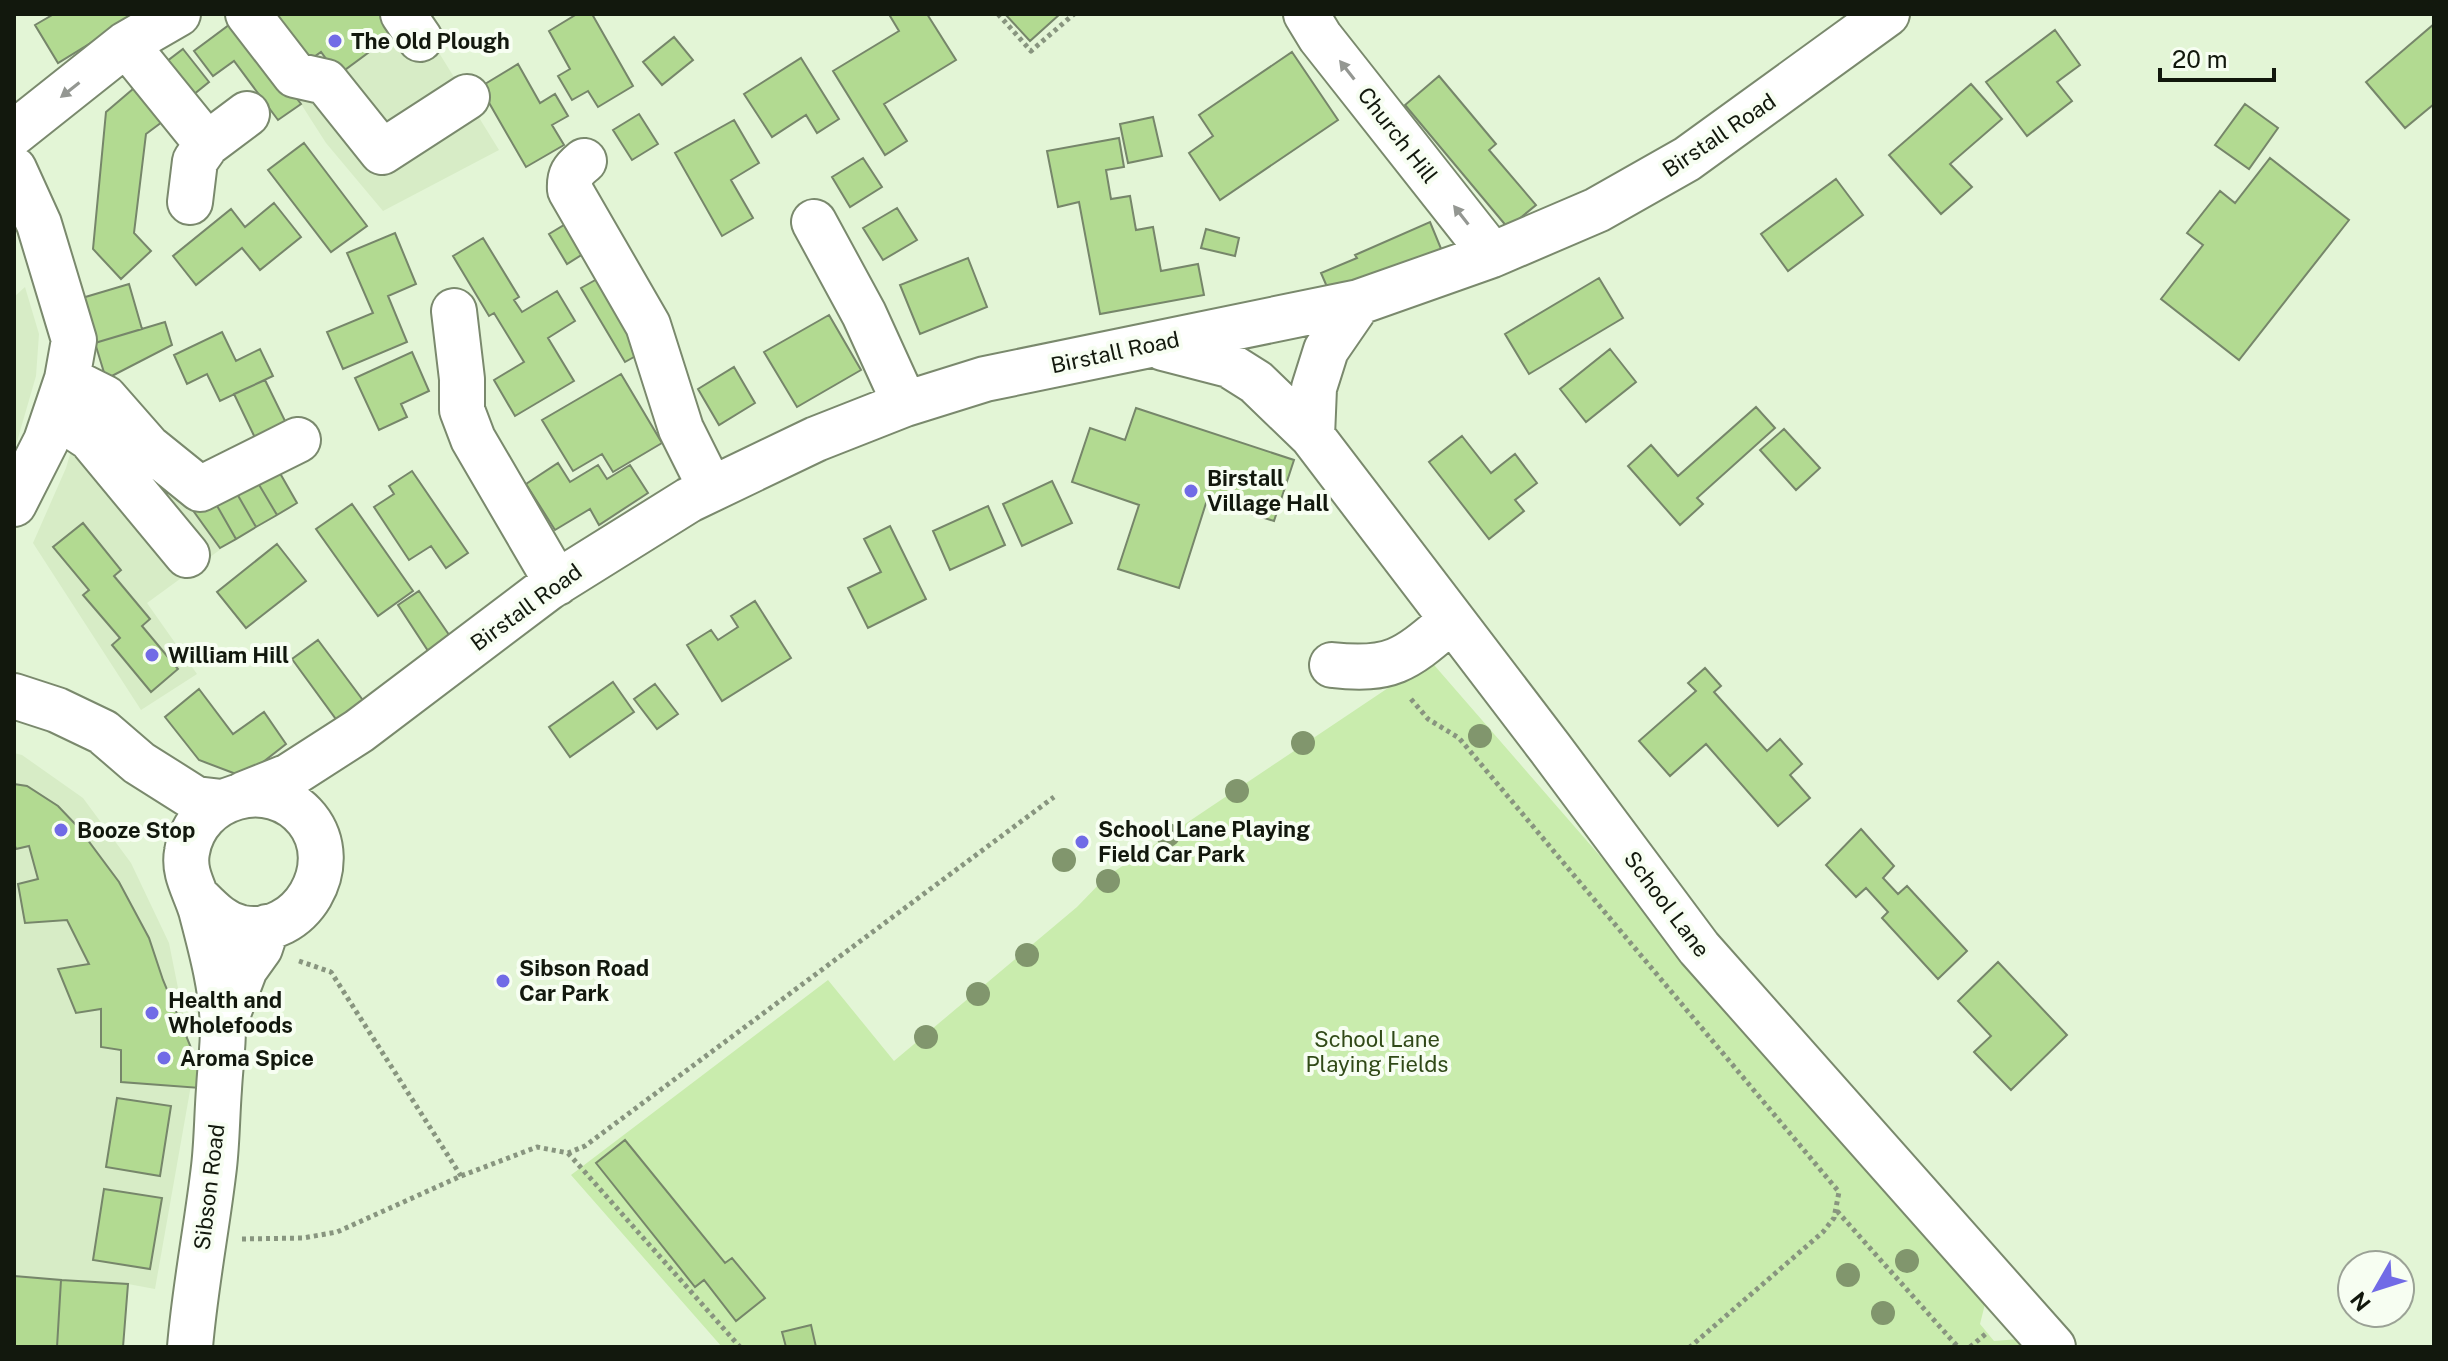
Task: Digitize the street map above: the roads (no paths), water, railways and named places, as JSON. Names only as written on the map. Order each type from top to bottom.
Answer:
[{"type":"street","points":[[14,133],[126,44],[178,14]]},
{"type":"street","points":[[248,14],[295,75],[326,82],[382,152],[467,97]]},
{"type":"street","name":"Church Hill","points":[[1306,14],[1320,37],[1492,255]]},
{"type":"street","name":"Birstall Road","points":[[233,798],[289,776],[359,731],[557,583],[689,500],[816,439],[905,404],[985,379],[1359,302],[1492,255],[1597,210],[1687,159],[1887,14]]},
{"type":"street","points":[[126,44],[207,144]]},
{"type":"street","points":[[190,202],[195,161],[207,144],[247,114]]},
{"type":"street","points":[[584,161],[572,171],[570,190],[648,325],[681,429],[711,489]]},
{"type":"street","points":[[14,169],[39,224],[74,340],[61,397],[46,441],[14,504]]},
{"type":"street","points":[[814,222],[864,314],[905,404]]},
{"type":"street","points":[[1312,436],[1314,388],[1326,350],[1359,302]]},
{"type":"street","points":[[454,311],[462,379],[462,410],[473,439],[557,583]]},
{"type":"street","name":"School Lane","points":[[1150,345],[1229,365],[1256,382],[1312,436],[1699,948],[2053,1347]]},
{"type":"street","points":[[61,397],[105,398],[148,447],[200,489],[298,440]]},
{"type":"street","points":[[61,397],[90,438],[187,555]]},
{"type":"street","points":[[1332,665],[1357,668],[1385,666],[1409,656],[1452,620]]},
{"type":"street","points":[[14,696],[57,710],[103,732],[139,763],[196,799],[267,794],[281,799],[306,818],[316,834],[322,856],[318,883],[307,904],[263,938],[221,920],[198,898],[188,877],[187,853],[198,823],[233,798]]},
{"type":"street","name":"Birstall Road","points":[[316,834],[322,802],[334,772],[359,731]]},
{"type":"street","points":[[139,763],[187,853]]},
{"type":"street","name":"Sibson Road","points":[[190,1347],[214,1165],[223,1027],[214,958],[198,898]]},
{"type":"street","name":"Sibson Road","points":[[223,1027],[245,969],[263,938]]},
{"type":"place","name":"The Old Plough","points":[[335,41]]},
{"type":"place","name":"Birstall Village Hall","points":[[1191,491]]},
{"type":"place","name":"William Hill","points":[[152,655]]},
{"type":"place","name":"Booze Stop","points":[[61,830]]},
{"type":"place","name":"School Lane Playing Field Car Park","points":[[1082,842]]},
{"type":"place","name":"Sibson Road Car Park","points":[[503,981]]},
{"type":"place","name":"Health and Wholefoods","points":[[152,1013]]},
{"type":"place","name":"Aroma Spice","points":[[164,1058]]},
{"type":"park label","name":"School Lane Playing Fields","points":[[1377,1052]]}]
